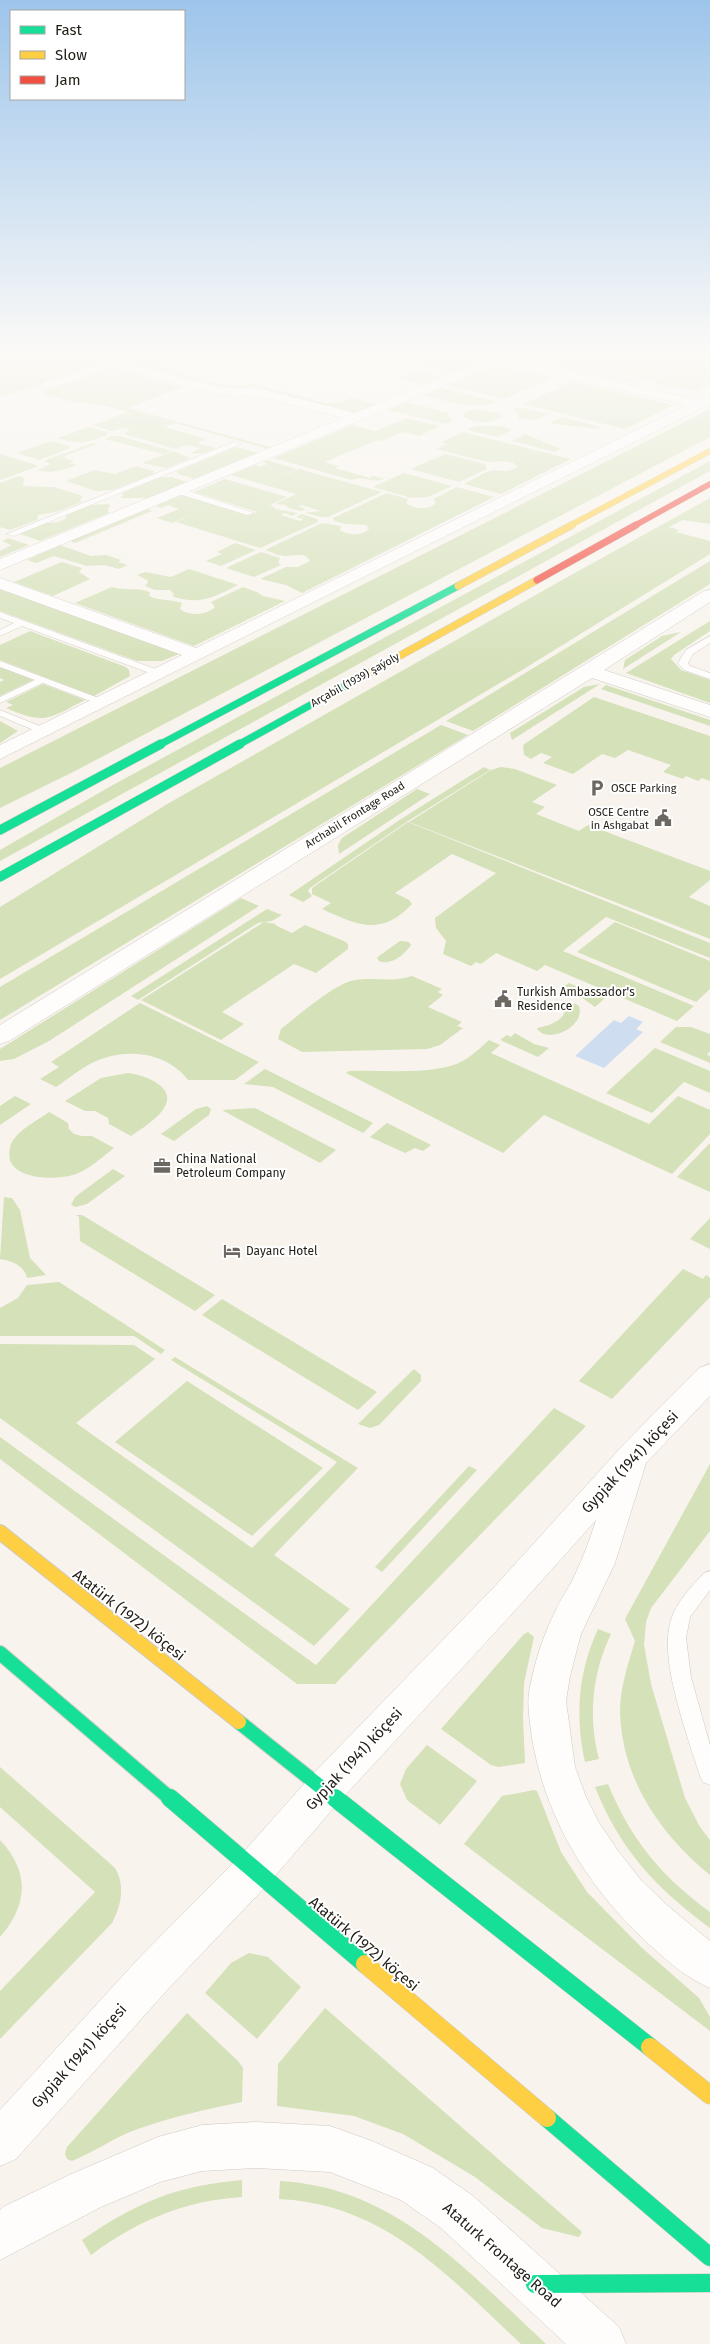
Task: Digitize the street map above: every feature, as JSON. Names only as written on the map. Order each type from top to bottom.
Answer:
[{"type":"main road","points":[[0,830],[689,461]]},
{"type":"main road","name":"Arçabil (1939) şaýoly","points":[[0,877],[710,484]]},
{"type":"main road","points":[[0,824],[42,807]]},
{"type":"main road","points":[[30,875],[96,823]]},
{"type":"main road","name":"Atatürk (1972) köçesi","points":[[0,1532],[710,2095]]},
{"type":"main road","name":"Atatürk (1972) köçesi","points":[[0,1653],[710,2257]]},
{"type":"main road","points":[[535,2284],[710,2283]]},
{"type":"street","points":[[0,565],[250,461]]},
{"type":"street","points":[[0,753],[584,461]]},
{"type":"street","points":[[0,583],[196,654]]},
{"type":"street","name":"Archabil Frontage Road","points":[[0,1036],[710,595]]},
{"type":"street","points":[[590,671],[710,712]]},
{"type":"street","name":"Gypjak (1941) köçesi","points":[[0,2143],[154,1974],[254,1870],[325,1789],[508,1595],[636,1453],[710,1376]]},
{"type":"street","points":[[636,1453],[592,1576],[566,1626],[547,1694],[552,1751],[557,1774],[568,1804],[599,1859],[628,1896],[651,1919],[680,1945],[710,1967]]},
{"type":"street","name":"Ataturk Frontage Road","points":[[0,2236],[84,2190],[158,2160],[202,2148],[232,2145],[286,2145],[330,2150],[372,2164],[417,2184],[457,2212],[602,2344]]},
{"type":"lane","points":[[11,534],[193,461]]},
{"type":"lane","points":[[179,491],[250,513]]},
{"type":"lane","points":[[0,615],[158,673]]},
{"type":"lane","points":[[0,633],[22,623]]},
{"type":"lane","points":[[710,639],[687,654],[683,658],[682,663],[687,668],[710,676]]},
{"type":"lane","points":[[700,646],[710,649]]},
{"type":"lane","points":[[0,664],[101,702]]},
{"type":"lane","points":[[2,700],[43,680]]},
{"type":"lane","points":[[0,713],[44,731]]},
{"type":"lane","points":[[710,1578],[687,1606],[680,1620],[676,1638],[678,1661],[710,1776]]},
{"type":"green space","points":[[0,461],[24,461],[39,466],[0,480]]},
{"type":"green space","points":[[44,461],[73,461],[70,463],[77,465],[62,470],[37,470],[51,464]]},
{"type":"green space","points":[[146,461],[183,461],[166,468],[142,463]]},
{"type":"green space","points":[[201,461],[238,461],[195,479],[178,474],[177,471]]},
{"type":"green space","points":[[272,461],[297,469],[273,480],[299,469],[382,492],[328,517],[305,513],[320,511],[302,505],[299,507],[306,509],[301,511],[288,508],[286,505],[275,504],[296,494],[231,475],[255,465],[260,467],[267,464],[263,462]]},
{"type":"green space","points":[[285,461],[326,461],[325,462],[338,466],[335,468],[370,478],[373,476],[384,479],[375,481],[360,478],[352,480]]},
{"type":"green space","points":[[428,461],[475,461],[485,464],[487,469],[459,482],[411,469]]},
{"type":"green space","points":[[506,461],[566,461],[501,494],[464,484],[490,471],[514,469],[517,467],[514,463]]},
{"type":"green space","points":[[606,461],[664,461],[73,772],[0,808],[0,768]]},
{"type":"green space","points":[[710,461],[710,471],[0,861],[0,850],[111,786]]},
{"type":"green space","points":[[136,466],[154,471],[153,474],[112,490],[96,491],[66,481],[94,470],[115,474]]},
{"type":"green space","points":[[404,473],[452,486],[428,497],[411,498],[373,487]]},
{"type":"green space","points":[[19,476],[24,478],[23,486],[54,487],[83,496],[80,500],[82,502],[56,512],[38,515],[37,520],[10,530],[0,527],[0,483]]},
{"type":"green space","points":[[161,477],[171,477],[188,482],[149,498],[120,498],[123,495],[122,493]]},
{"type":"green space","points":[[225,479],[287,497],[268,506],[271,505],[276,509],[298,513],[292,516],[284,513],[281,515],[300,521],[303,519],[296,517],[302,514],[317,519],[318,522],[260,548],[176,522],[198,512],[172,523],[157,518],[179,509],[168,505],[161,508],[156,506],[182,495],[248,515],[257,512],[194,492]]},
{"type":"green space","points":[[457,487],[494,497],[302,593],[286,585],[260,579],[286,567],[298,567],[310,561],[303,555],[283,556],[265,550],[322,523],[341,526],[340,530],[359,534],[369,529],[366,525],[345,524],[334,521],[333,518],[387,493],[408,499],[406,503],[413,507],[430,507],[436,502],[433,499]]},
{"type":"green space","points":[[710,498],[710,524],[683,520],[669,527],[679,530],[676,532],[710,541],[710,554],[522,670],[0,979],[0,907],[169,803]]},
{"type":"green space","points":[[92,505],[111,505],[108,508],[109,513],[40,541],[20,534],[46,523],[59,522],[66,518],[66,515]]},
{"type":"green space","points":[[148,509],[152,511],[75,543],[70,541]]},
{"type":"green space","points":[[8,538],[29,545],[0,557],[0,551],[11,545],[2,541]]},
{"type":"green space","points":[[235,543],[256,550],[221,566],[206,561],[222,554],[217,552]]},
{"type":"green space","points":[[60,545],[91,556],[106,555],[121,560],[118,562],[128,565],[119,569],[104,565],[87,566],[54,556],[36,563],[27,560]]},
{"type":"green space","points":[[261,552],[280,558],[278,563],[281,565],[254,577],[226,568]]},
{"type":"green space","points":[[710,561],[710,584],[473,731],[446,721]]},
{"type":"green space","points":[[62,562],[82,568],[79,572],[90,579],[53,596],[14,582]]},
{"type":"green space","points":[[189,569],[238,585],[206,599],[190,600],[172,596],[174,594],[170,590],[155,590],[145,586],[148,582],[147,580],[137,575],[145,572],[171,577]]},
{"type":"green space","points":[[112,587],[150,592],[149,596],[153,598],[182,603],[180,609],[193,614],[211,610],[215,607],[211,602],[243,587],[263,596],[285,601],[194,646],[75,603]]},
{"type":"green space","points":[[0,589],[179,654],[162,661],[137,661],[0,611]]},
{"type":"green space","points":[[710,621],[710,631],[671,659],[681,670],[710,680],[710,703],[626,673]]},
{"type":"green space","points":[[30,631],[126,667],[129,670],[130,676],[94,696],[0,660],[0,645]]},
{"type":"green space","points":[[681,632],[623,669],[625,660],[662,636]]},
{"type":"green space","points":[[0,667],[33,680],[0,696],[0,682],[4,680],[0,678]]},
{"type":"green space","points":[[43,684],[85,700],[47,718],[30,717],[6,708],[13,705],[6,702]]},
{"type":"green space","points":[[600,684],[512,740],[510,733],[584,687]]},
{"type":"green space","points":[[606,685],[710,720],[710,726],[601,689]]},
{"type":"green space","points":[[594,697],[710,736],[710,781],[702,778],[698,781],[686,776],[683,779],[663,772],[671,765],[628,750],[615,758],[602,754],[573,774],[543,763],[552,757],[541,753],[531,759],[524,755],[523,745]]},
{"type":"green space","points":[[0,721],[18,731],[0,743]]},
{"type":"green space","points":[[441,725],[468,735],[0,1020],[0,987]]},
{"type":"green space","points":[[484,767],[490,770],[408,821],[310,888],[308,891],[312,896],[303,902],[289,895],[401,819]]},
{"type":"green space","points":[[501,767],[515,769],[557,785],[532,802],[545,807],[536,814],[579,831],[588,825],[710,871],[710,880],[689,897],[710,906],[710,939],[409,822],[491,770]]},
{"type":"green space","points":[[417,789],[430,794],[339,854],[338,845],[342,838]]},
{"type":"green space","points":[[408,822],[710,943],[710,958],[606,917],[563,951],[694,1006],[677,1021],[545,965],[537,971],[496,953],[481,964],[476,962],[471,966],[443,954],[446,941],[436,928],[435,918],[496,873],[452,854],[395,893],[409,900],[412,904],[390,921],[368,925],[346,920],[322,909],[331,903],[312,894],[312,888]]},
{"type":"green space","points":[[241,898],[259,906],[49,1041],[14,1059],[0,1061],[0,1049]]},
{"type":"green space","points":[[267,909],[282,915],[272,921],[258,923],[138,1000],[131,996]]},
{"type":"green space","points":[[264,922],[276,924],[292,933],[305,925],[344,941],[348,944],[348,949],[316,973],[294,964],[222,1012],[244,1024],[221,1040],[141,1000]]},
{"type":"green space","points":[[615,922],[710,961],[710,989],[696,1002],[577,952]]},
{"type":"green space","points":[[400,941],[409,942],[411,945],[393,961],[379,961],[377,958],[379,956]]},
{"type":"green space","points":[[412,976],[442,989],[438,992],[443,995],[428,1007],[462,1022],[457,1026],[463,1028],[440,1045],[427,1049],[302,1052],[278,1039],[281,1029],[317,1001],[347,982],[362,979],[397,979]]},
{"type":"green space","points":[[569,983],[605,998],[595,1007],[581,997],[564,994],[570,989],[564,986]]},
{"type":"green space","points":[[140,1003],[259,1062],[235,1080],[188,1080],[169,1063],[157,1058],[145,1055],[119,1055],[106,1057],[89,1064],[56,1087],[40,1079],[59,1067],[51,1062]]},
{"type":"green space","points":[[566,1003],[579,1006],[580,1014],[577,1021],[564,1032],[548,1035],[541,1033],[537,1028],[558,1021],[564,1014]]},
{"type":"green space","points":[[676,1027],[691,1027],[710,1034],[710,1051],[707,1055],[710,1056],[710,1063],[660,1042]]},
{"type":"green space","points":[[515,1033],[534,1044],[549,1048],[538,1057],[500,1040],[507,1035],[511,1037]]},
{"type":"green space","points":[[489,1040],[500,1045],[491,1053],[649,1124],[678,1096],[710,1110],[710,1134],[672,1174],[544,1115],[503,1153],[346,1073],[349,1071],[427,1070],[450,1066],[466,1059]]},
{"type":"green space","points":[[655,1048],[710,1071],[710,1093],[684,1082],[652,1113],[606,1093]]},
{"type":"green space","points":[[265,1069],[373,1123],[363,1133],[273,1087],[244,1084]]},
{"type":"green space","points":[[128,1073],[158,1084],[164,1089],[167,1096],[167,1103],[159,1115],[131,1136],[109,1124],[108,1118],[95,1111],[85,1111],[65,1101],[101,1078]]},
{"type":"green space","points":[[15,1096],[31,1104],[0,1125],[0,1106]]},
{"type":"green space","points":[[207,1106],[211,1109],[209,1115],[174,1141],[161,1134],[196,1109]]},
{"type":"green space","points":[[255,1108],[336,1150],[320,1163],[222,1110]]},
{"type":"green space","points":[[49,1112],[68,1123],[69,1129],[74,1134],[92,1136],[114,1148],[91,1166],[76,1174],[57,1178],[45,1178],[22,1173],[14,1167],[10,1159],[12,1142],[20,1132]]},
{"type":"green space","points":[[387,1123],[431,1145],[423,1151],[415,1148],[405,1153],[370,1137]]},
{"type":"green space","points":[[710,1143],[710,1192],[677,1177]]},
{"type":"green space","points":[[113,1169],[125,1176],[87,1204],[76,1207],[71,1205],[75,1197]]},
{"type":"green space","points":[[4,1197],[12,1198],[20,1210],[30,1258],[46,1275],[27,1278],[17,1264],[0,1259]]},
{"type":"green space","points":[[76,1215],[82,1215],[215,1295],[195,1311],[80,1241],[79,1217]]},
{"type":"green space","points":[[710,1218],[710,1249],[690,1239]]},
{"type":"green space","points":[[683,1269],[703,1279],[706,1275],[710,1278],[710,1297],[612,1399],[579,1381]]},
{"type":"green space","points":[[59,1282],[165,1350],[161,1354],[134,1336],[0,1336],[0,1308],[18,1298],[27,1285]]},
{"type":"green space","points":[[222,1299],[377,1392],[358,1410],[202,1315]]},
{"type":"green space","points":[[0,1344],[134,1345],[155,1359],[76,1423],[252,1548],[337,1462],[171,1360],[175,1357],[358,1468],[274,1555],[350,1609],[314,1646],[0,1418]]},
{"type":"green space","points":[[414,1369],[421,1375],[421,1381],[379,1425],[370,1428],[358,1424]]},
{"type":"green space","points":[[187,1381],[323,1468],[252,1536],[115,1442]]},
{"type":"green space","points":[[554,1408],[586,1426],[335,1684],[297,1684],[0,1459],[0,1437],[316,1665]]},
{"type":"green space","points":[[710,1464],[710,1531],[651,1608],[646,1622],[644,1645],[651,1684],[685,1798],[700,1827],[710,1840],[710,1875],[675,1842],[647,1803],[636,1782],[622,1737],[620,1703],[627,1667],[635,1641],[625,1619]]},
{"type":"green space","points":[[469,1466],[477,1470],[382,1572],[375,1567]]},
{"type":"green space","points":[[598,1629],[611,1634],[600,1664],[594,1695],[594,1727],[599,1759],[585,1762],[580,1728],[580,1694],[586,1661]]},
{"type":"green space","points":[[528,1632],[534,1637],[524,1683],[525,1763],[498,1767],[491,1765],[441,1729],[524,1634]]},
{"type":"green space","points":[[427,1745],[477,1781],[440,1825],[407,1800],[400,1784],[406,1769]]},
{"type":"green space","points":[[0,1767],[114,1867],[120,1880],[121,1895],[118,1910],[112,1923],[0,2039],[0,1991],[95,1892],[0,1807]]},
{"type":"green space","points":[[608,1784],[637,1840],[677,1885],[710,1912],[710,1928],[656,1882],[628,1849],[605,1810],[595,1787]]},
{"type":"green space","points":[[537,1791],[561,1852],[587,1892],[641,1947],[699,1998],[710,2017],[710,2031],[464,1844],[502,1796]]},
{"type":"green space","points":[[0,1840],[17,1864],[22,1888],[16,1913],[0,1937]]},
{"type":"green space","points":[[249,1953],[268,1957],[301,1987],[257,2039],[205,1993],[231,1963]]},
{"type":"green space","points":[[325,2008],[582,2232],[579,2237],[542,2228],[475,2177],[403,2134],[354,2116],[277,2106],[278,2064]]},
{"type":"green space","points":[[187,2013],[243,2068],[242,2102],[189,2114],[129,2132],[72,2161],[67,2159],[65,2154],[67,2147]]},
{"type":"green space","points":[[242,2180],[242,2197],[200,2203],[162,2214],[144,2222],[91,2255],[82,2240],[121,2215],[158,2198],[197,2187]]},
{"type":"green space","points":[[280,2181],[321,2187],[359,2199],[394,2216],[427,2237],[457,2262],[546,2344],[521,2344],[440,2270],[412,2248],[383,2229],[351,2214],[317,2204],[279,2199]]},
{"type":"water","points":[[629,1016],[643,1022],[636,1029],[643,1032],[604,1068],[575,1056],[614,1020],[621,1023]]},
{"type":"traffic: fast","points":[[0,830],[458,586]]},
{"type":"traffic: fast","points":[[0,877],[354,681]]},
{"type":"traffic: fast","points":[[0,1653],[365,1964]]},
{"type":"traffic: fast","points":[[239,1722],[650,2047]]},
{"type":"traffic: fast","points":[[547,2118],[710,2257]]},
{"type":"traffic: fast","points":[[535,2284],[710,2283]]},
{"type":"traffic: slow","points":[[458,586],[691,461]]},
{"type":"traffic: slow","points":[[354,681],[537,580]]},
{"type":"traffic: slow","points":[[0,1532],[239,1722]]},
{"type":"traffic: slow","points":[[365,1964],[547,2118]]},
{"type":"traffic: slow","points":[[650,2047],[710,2095]]},
{"type":"traffic: jam","points":[[537,580],[710,484]]},
{"type":"place","name":"OSCE Parking","points":[[597,788]]},
{"type":"place","name":"OSCE Centre in Ashgabat","points":[[663,818]]},
{"type":"place","name":"Turkish Ambassador's Residence","points":[[503,999]]},
{"type":"place","name":"China National Petroleum Company","points":[[162,1166]]},
{"type":"place","name":"Dayanc Hotel","points":[[232,1251]]}]
